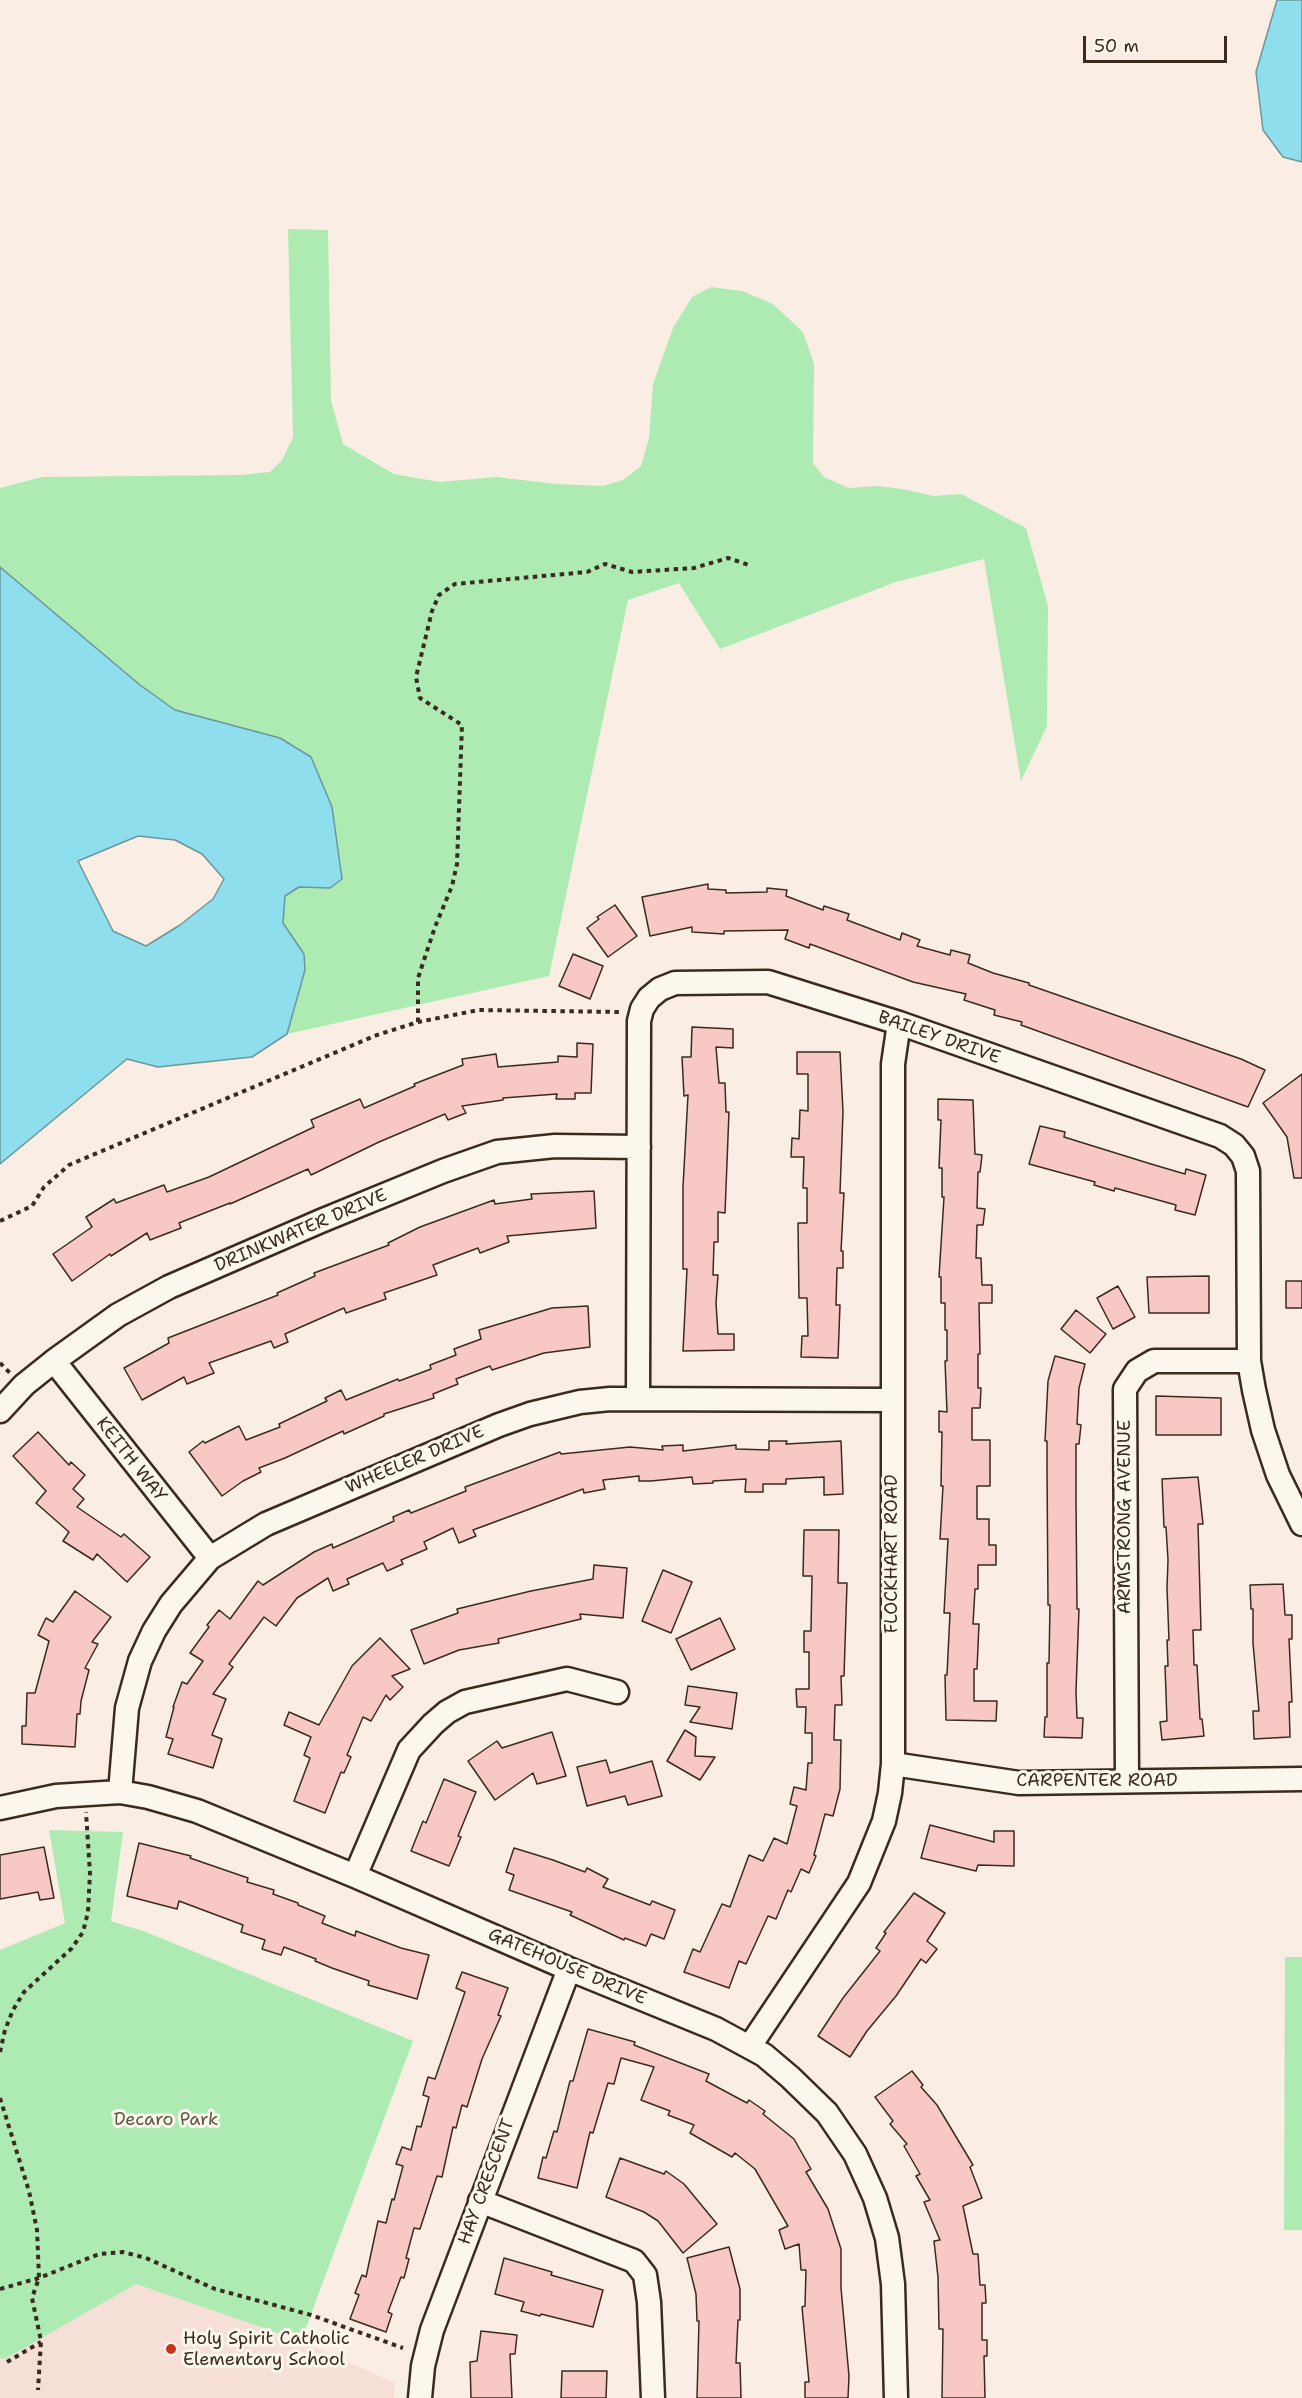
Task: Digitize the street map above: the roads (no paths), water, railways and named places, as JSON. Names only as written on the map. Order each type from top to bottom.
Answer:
[{"type":"street","name":"BAILEY DRIVE","points":[[638,1399],[639,1022],[642,1009],[649,998],[660,989],[675,982],[768,982],[899,1023],[1220,1136],[1234,1145],[1243,1156],[1248,1171],[1249,1361],[1263,1430],[1285,1492],[1302,1524]]},
{"type":"street","name":"FLOCKHART ROAD","points":[[750,2046],[859,1883],[884,1821],[890,1793],[893,1764],[893,1064],[899,1023]]},
{"type":"street","name":"DRINKWATER DRIVE","points":[[0,1411],[24,1385],[97,1328],[169,1287],[443,1171],[497,1152],[523,1148],[639,1147]]},
{"type":"street","name":"KEITH WAY","points":[[54,1361],[210,1558]]},
{"type":"street","name":"ARMSTRONG AVENUE","points":[[1127,1781],[1125,1389],[1137,1371],[1154,1361],[1249,1361]]},
{"type":"street","name":"WHEELER DRIVE","points":[[120,1792],[127,1708],[140,1661],[154,1631],[171,1604],[210,1558],[266,1524],[498,1425],[530,1414],[580,1402],[638,1399],[892,1400]]},
{"type":"street","points":[[355,1876],[402,1763],[419,1737],[447,1712],[465,1702],[567,1679],[617,1692]]},
{"type":"street","name":"CARPENTER ROAD","points":[[893,1764],[1018,1783],[1302,1779]]},
{"type":"street","name":"GATEHOUSE DRIVE","points":[[0,1808],[56,1796],[120,1792],[148,1797],[197,1811],[716,2029],[750,2046],[790,2077],[826,2114],[855,2154],[875,2198],[887,2238],[893,2284],[896,2398]]},
{"type":"street","name":"HAY CRESCENT","points":[[420,2398],[426,2349],[569,1969]]},
{"type":"street","points":[[480,2201],[634,2261],[645,2275],[650,2302],[653,2398]]},
{"type":"water","points":[[1277,0],[1302,0],[1302,162],[1283,157],[1263,130],[1256,72]]},
{"type":"water","points":[[0,567],[140,685],[175,710],[280,738],[311,757],[332,807],[342,879],[330,888],[299,887],[285,896],[283,923],[304,954],[305,970],[287,1034],[252,1057],[158,1067],[127,1059],[0,1164]],"holes":[[[138,836],[175,840],[202,854],[224,879],[213,899],[180,925],[146,946],[113,931],[78,861]]]},
{"type":"place","name":"Holy Spirit Catholic Elementary School","points":[[171,2349]]},
{"type":"park label","name":"Decaro Park","points":[[166,2120]]}]
